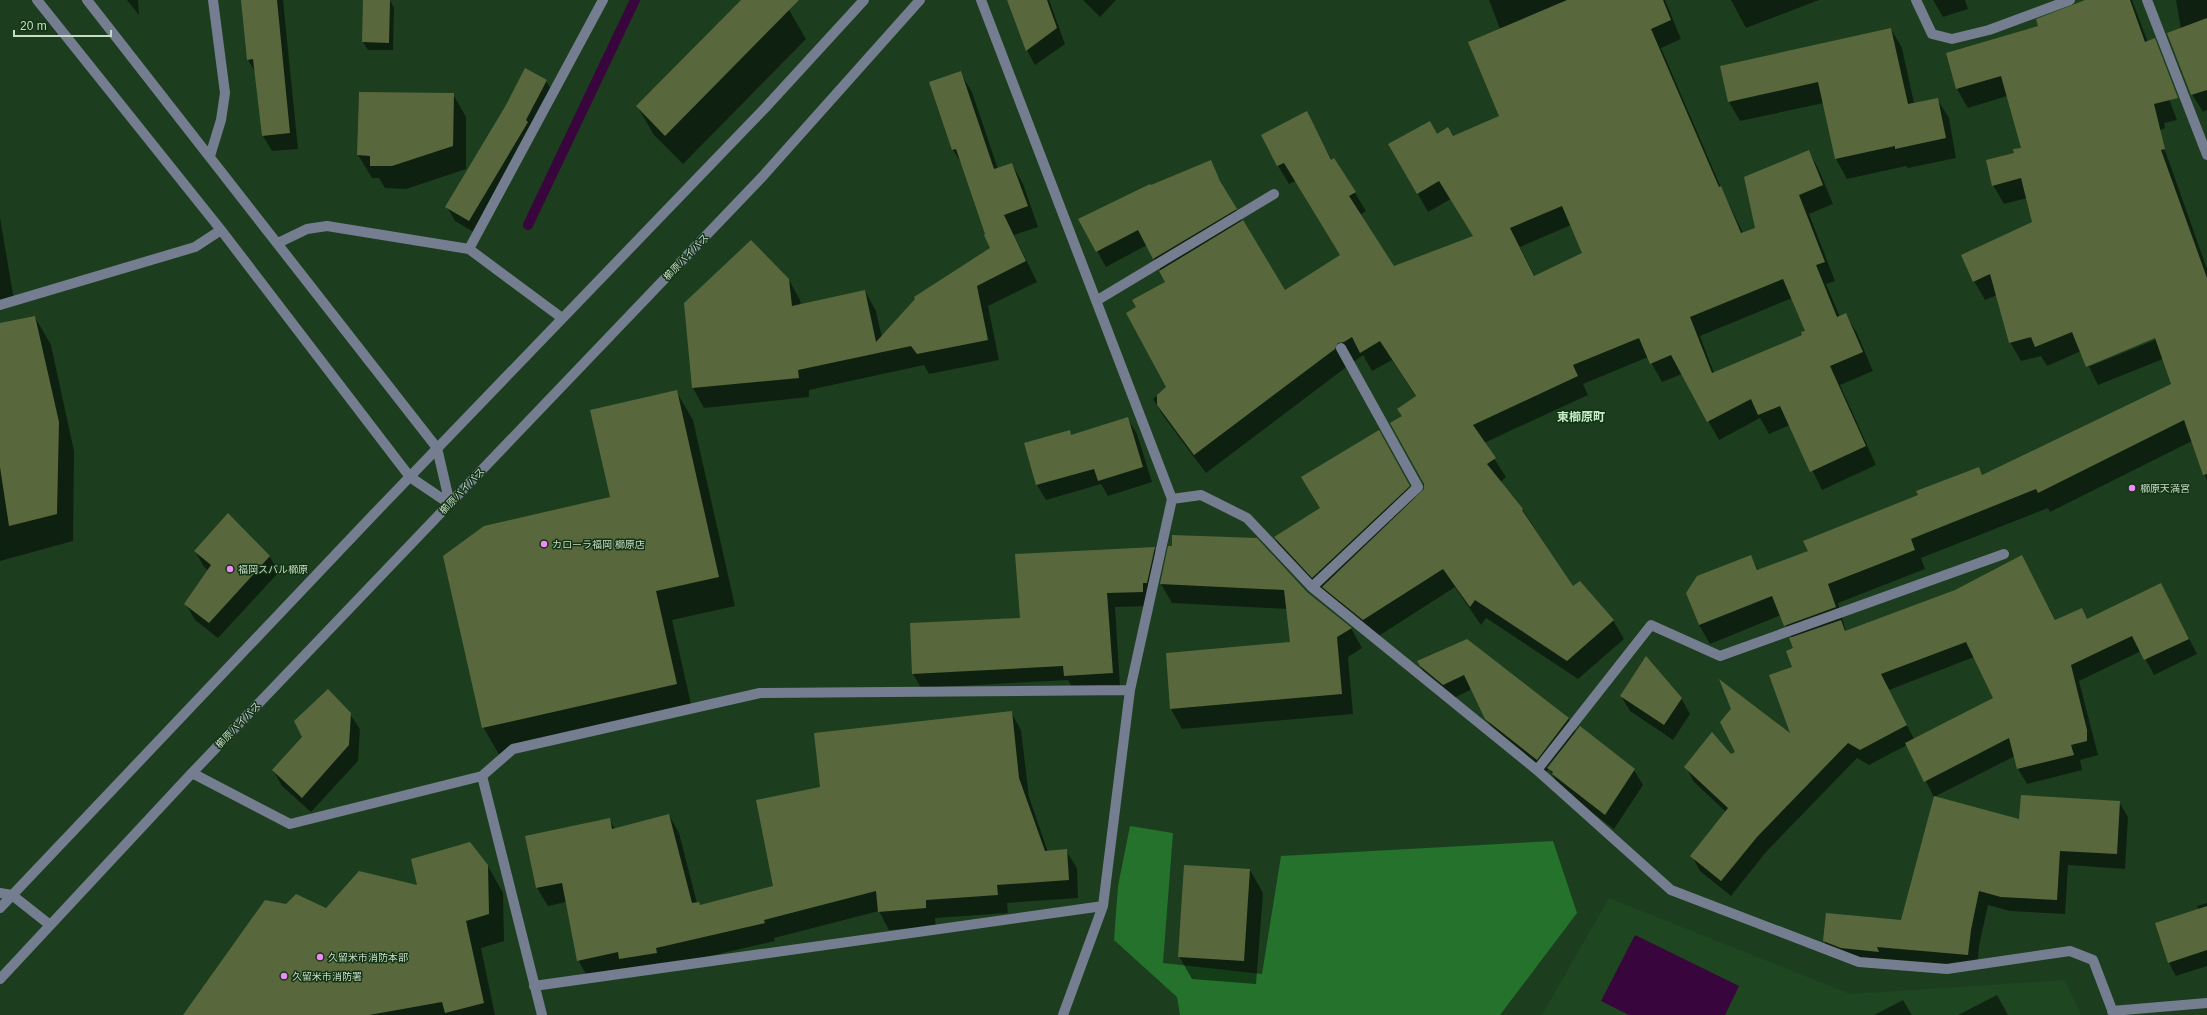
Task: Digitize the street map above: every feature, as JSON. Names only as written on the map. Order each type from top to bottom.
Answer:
[{"type":"street","points":[[37,0],[221,230],[410,477],[450,504]]},
{"type":"street","points":[[87,0],[437,448],[450,504]]},
{"type":"street","points":[[210,156],[221,120],[225,93],[212,0]]},
{"type":"street","points":[[469,249],[603,0]]},
{"type":"street","points":[[0,908],[437,448],[765,108],[864,0]]},
{"type":"street","name":"櫛原バイパス","points":[[0,979],[192,773],[758,182],[920,0]]},
{"type":"street","points":[[981,0],[1172,499],[1130,690],[1103,906],[1063,1015]]},
{"type":"street","points":[[1916,0],[1932,34],[1952,39],[1989,30],[2070,0]]},
{"type":"street","points":[[2147,0],[2207,155]]},
{"type":"street","points":[[1096,301],[1274,194]]},
{"type":"street","points":[[278,243],[307,229],[327,226],[469,249],[562,318]]},
{"type":"street","points":[[0,304],[195,247],[221,230]]},
{"type":"street","points":[[1312,587],[1418,487],[1341,348]]},
{"type":"street","points":[[1172,499],[1201,496],[1247,518],[1312,587],[1537,770],[1671,890],[1859,962],[1947,969],[2070,952],[2093,960],[2113,1013],[2207,1003]]},
{"type":"street","points":[[1537,770],[1651,625],[1720,656],[2004,554]]},
{"type":"street","points":[[192,773],[290,824],[482,776],[513,749],[760,693],[1130,690]]},
{"type":"street","points":[[482,776],[542,1015]]},
{"type":"street","points":[[0,893],[12,895],[50,925]]},
{"type":"street","points":[[534,986],[1103,906]]},
{"type":"shaded area","points":[[1609,898],[1850,994],[2065,980],[2081,1015],[1542,1015]]},
{"type":"shaded area","points":[[1635,935],[1739,986],[1725,1015],[1629,1015],[1601,1001]]},
{"type":"green space","points":[[1130,826],[1173,833],[1163,963],[1262,974],[1281,856],[1553,841],[1577,913],[1500,1015],[1180,1015],[1177,997],[1114,940],[1118,886]]},
{"type":"building","points":[[241,0],[277,0],[290,133],[262,136],[253,59],[247,60]]},
{"type":"building","points":[[363,0],[390,0],[389,43],[362,42]]},
{"type":"building","points":[[741,0],[799,0],[665,136],[636,106]]},
{"type":"building","points":[[1007,0],[1047,0],[1057,28],[1026,51]]},
{"type":"building","points":[[1567,0],[1663,0],[1671,20],[1651,29],[1719,187],[1721,186],[1741,233],[1755,228],[1744,177],[1809,150],[1823,185],[1799,195],[1825,262],[1816,265],[1837,317],[1846,313],[1863,352],[1830,366],[1866,446],[1810,472],[1780,406],[1758,415],[1751,399],[1707,422],[1671,355],[1650,364],[1639,338],[1573,365],[1578,376],[1473,425],[1496,458],[1487,464],[1523,509],[1522,510],[1573,586],[1580,581],[1614,620],[1567,661],[1475,600],[1470,607],[1443,569],[1363,620],[1322,587],[1424,489],[1424,484],[1390,423],[1402,416],[1397,409],[1416,396],[1380,341],[1360,353],[1352,337],[1344,342],[1338,343],[1335,349],[1194,455],[1157,405],[1157,395],[1166,387],[1126,313],[1136,307],[1132,300],[1165,282],[1159,271],[1243,220],[1285,290],[1340,255],[1284,163],[1277,166],[1261,135],[1307,111],[1331,160],[1334,158],[1356,192],[1349,196],[1394,266],[1473,236],[1439,181],[1417,194],[1388,144],[1430,121],[1437,134],[1448,127],[1453,136],[1499,116],[1468,42]],"holes":[[[1562,206],[1582,253],[1534,276],[1510,228]],[[1783,279],[1805,331],[1801,332],[1802,335],[1712,373],[1690,317]]]},
{"type":"building","points":[[2085,0],[2130,0],[2145,42],[2155,38],[2178,98],[2154,104],[2165,149],[2161,150],[2207,278],[2207,474],[2203,475],[2184,420],[2038,493],[2036,489],[1911,539],[1915,550],[1828,584],[1836,607],[1784,626],[1772,596],[1699,625],[1686,593],[1697,576],[1751,555],[1757,570],[1808,551],[1803,541],[1918,495],[1916,491],[1979,467],[1982,475],[2171,384],[2155,338],[2086,367],[2072,332],[2035,347],[2031,337],[2009,343],[1990,274],[1973,282],[1961,255],[2032,222],[2021,178],[1992,186],[1986,160],[2014,153],[2013,149],[2021,148],[2001,76],[1956,89],[1946,53],[2038,26],[2036,19]]},
{"type":"building","points":[[2207,18],[2207,90],[2191,95],[2167,33]]},
{"type":"building","points":[[1891,28],[1908,104],[1938,98],[1946,138],[1895,149],[1895,146],[1835,159],[1818,82],[1728,102],[1720,66]]},
{"type":"building","points":[[525,68],[547,80],[526,120],[528,122],[469,221],[445,207],[506,105]]},
{"type":"building","points":[[961,71],[994,169],[1012,163],[1028,206],[1004,215],[1026,261],[977,286],[988,340],[917,354],[911,346],[798,370],[799,378],[692,388],[684,303],[751,240],[789,279],[792,306],[865,290],[876,342],[915,299],[914,297],[990,248],[984,235],[985,234],[956,149],[952,150],[929,82]]},
{"type":"building","points":[[359,92],[454,93],[453,146],[392,166],[370,166],[370,156],[357,155]]},
{"type":"building","points":[[1211,160],[1220,181],[1237,209],[1153,259],[1138,230],[1096,252],[1078,219],[1150,184],[1151,185]]},
{"type":"building","points":[[35,316],[59,422],[57,514],[9,526],[0,467],[0,323]]},
{"type":"building","points":[[677,390],[719,577],[656,591],[677,684],[482,728],[443,556],[484,526],[610,497],[590,410]]},
{"type":"building","points":[[1128,417],[1143,467],[1098,481],[1094,469],[1036,485],[1024,443],[1070,430],[1071,435]]},
{"type":"building","points":[[1379,430],[1410,486],[1312,578],[1274,537],[1320,508],[1301,477]]},
{"type":"building","points":[[228,513],[270,556],[209,623],[184,604],[211,565],[194,551]]},
{"type":"building","points":[[1172,535],[1257,538],[1307,592],[1352,628],[1337,637],[1342,694],[1170,709],[1166,653],[1290,642],[1284,590],[1160,584],[1168,546],[1172,546]]},
{"type":"building","points":[[1155,547],[1147,583],[1143,583],[1143,592],[1107,593],[1113,673],[1064,676],[1063,666],[912,674],[910,623],[1020,618],[1015,554]]},
{"type":"building","points":[[2022,555],[2055,620],[2082,608],[2087,619],[2161,583],[2189,639],[2144,660],[2132,636],[2071,665],[2087,730],[2087,741],[2071,745],[2074,755],[2017,769],[2009,738],[1924,782],[1905,743],[1993,698],[1966,642],[1881,674],[1907,725],[1860,750],[1848,743],[1757,837],[1721,881],[1690,856],[1728,808],[1684,767],[1712,732],[1731,754],[1735,752],[1720,722],[1731,709],[1719,679],[1790,733],[1769,675],[1792,667],[1786,651],[1793,648],[1789,638],[1841,620],[1845,631],[1955,590]]},
{"type":"building","points":[[1467,639],[1569,718],[1537,760],[1485,719],[1464,675],[1443,685],[1420,666],[1417,661]]},
{"type":"building","points":[[1646,656],[1682,698],[1664,725],[1620,696]]},
{"type":"building","points":[[328,689],[351,713],[349,745],[302,798],[272,770],[302,737],[294,721]]},
{"type":"building","points":[[1012,711],[1019,778],[1045,851],[1067,849],[1069,880],[997,885],[998,895],[926,900],[926,908],[878,912],[876,891],[764,920],[765,923],[656,948],[657,953],[619,959],[618,952],[577,961],[562,883],[536,888],[525,836],[610,818],[612,829],[669,814],[692,903],[699,902],[700,905],[773,886],[756,800],[820,787],[814,733]]},
{"type":"building","points":[[1580,726],[1635,769],[1605,815],[1552,774],[1553,772],[1547,768]]},
{"type":"building","points":[[2021,795],[2120,801],[2117,854],[2060,851],[2057,900],[2001,897],[1979,891],[1971,930],[1968,955],[1877,947],[1879,952],[1841,948],[1823,941],[1826,913],[1901,920],[1934,796],[2019,819]]},
{"type":"building","name":"久留米市消防本部","points":[[470,842],[488,865],[489,914],[466,921],[484,1003],[445,1013],[442,1002],[369,1015],[183,1015],[265,900],[286,904],[296,894],[326,908],[359,871],[417,885],[411,859]]},
{"type":"building","points":[[1184,865],[1250,869],[1244,961],[1178,957]]},
{"type":"building","points":[[2207,906],[2207,950],[2168,963],[2155,923]]},
{"type":"waterway","points":[[528,225],[635,0]]},
{"type":"place","name":"櫛原天満宮","points":[[2132,488]]},
{"type":"place","name":"カローラ福岡 櫛原店","points":[[544,544]]},
{"type":"place","name":"福岡スバル櫛原","points":[[230,569]]},
{"type":"place","name":"久留米市消防本部","points":[[320,957]]},
{"type":"place","name":"久留米市消防署","points":[[284,976]]},
{"type":"district","name":"東櫛原町","points":[[1581,417]]}]
